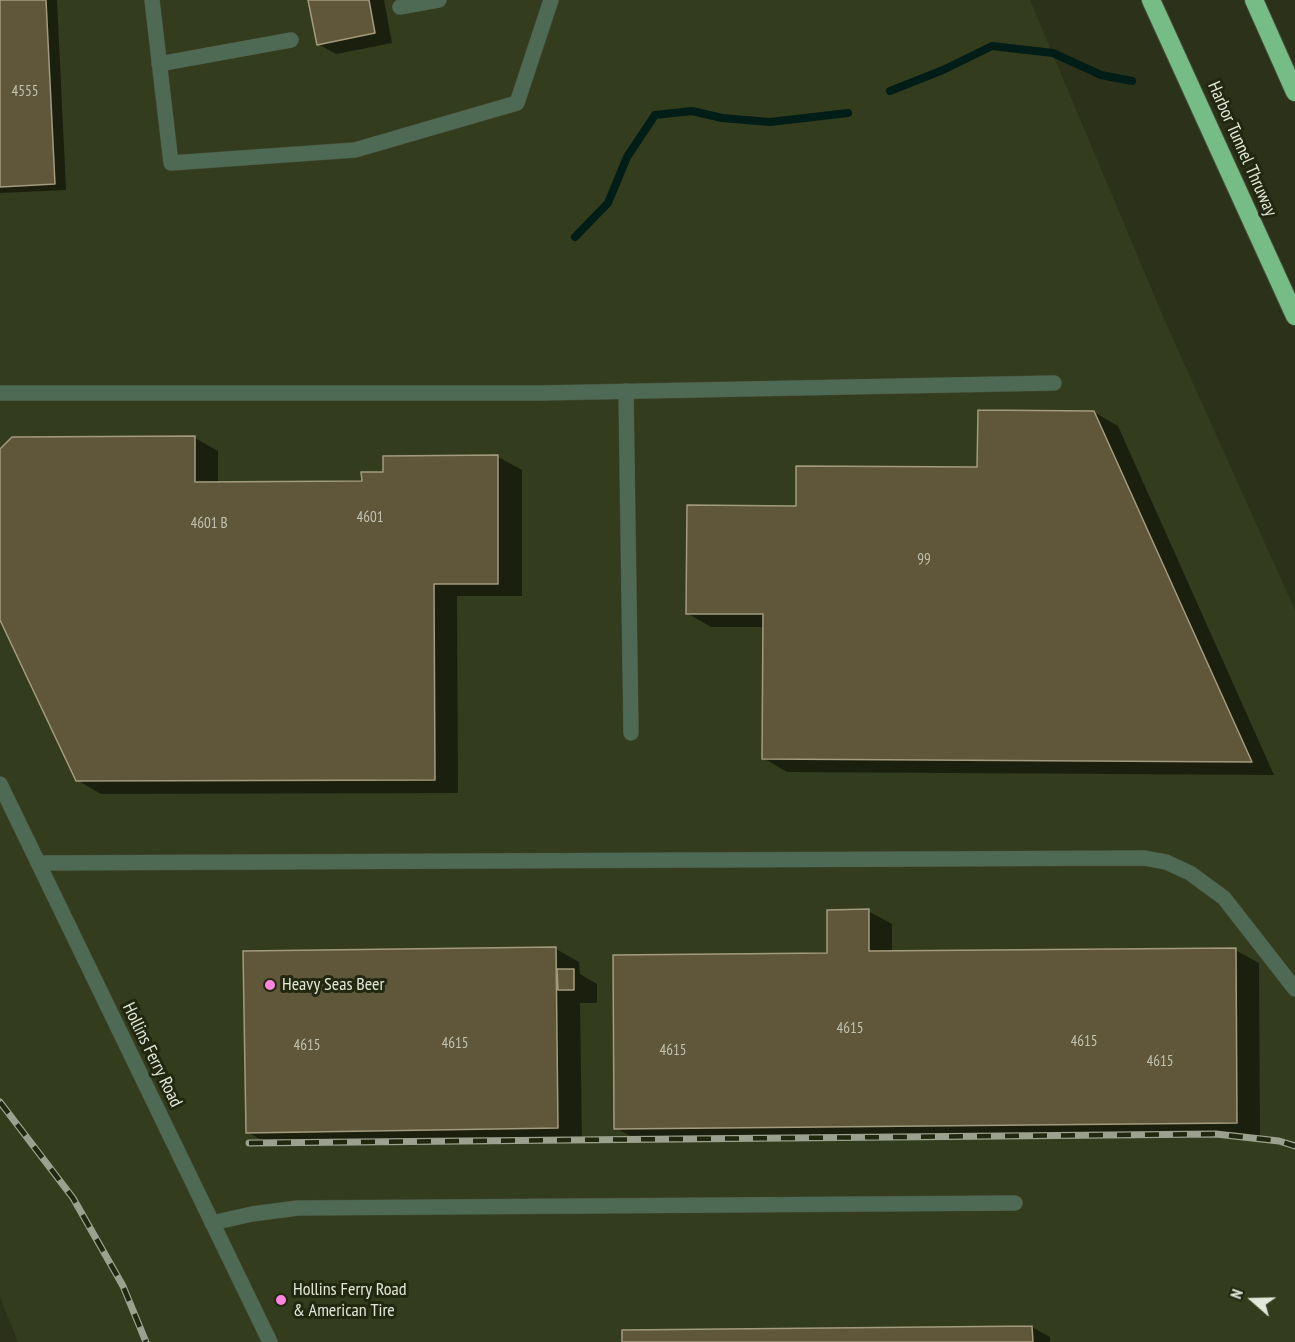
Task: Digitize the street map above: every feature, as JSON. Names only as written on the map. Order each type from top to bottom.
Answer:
[{"type":"highway","name":"Harbor Tunnel Thruway","points":[[1151,0],[1295,316]]},
{"type":"highway","points":[[1254,0],[1295,92]]},
{"type":"street","points":[[152,0],[171,163],[355,150],[517,103],[551,0]]},
{"type":"street","points":[[400,8],[439,0]]},
{"type":"street","points":[[159,64],[291,40]]},
{"type":"street","points":[[0,393],[541,393],[1054,383]]},
{"type":"street","points":[[626,391],[631,733]]},
{"type":"street","name":"Hollins Ferry Road","points":[[0,784],[270,1342]]},
{"type":"street","points":[[38,863],[1144,858],[1166,862],[1190,873],[1224,898],[1295,989]]},
{"type":"street","points":[[212,1223],[252,1214],[298,1208],[1015,1203]]},
{"type":"shaded area","points":[[0,0],[1030,0],[1165,321],[1295,610],[1295,1342],[18,1342],[0,1297]]},
{"type":"building","points":[[0,0],[46,0],[55,184],[0,187]]},
{"type":"building","points":[[308,0],[369,0],[375,33],[317,45]]},
{"type":"building","points":[[978,410],[1094,411],[1252,762],[762,759],[763,614],[686,614],[687,505],[796,506],[796,466],[977,467]]},
{"type":"building","points":[[195,436],[195,482],[362,481],[361,472],[383,472],[383,456],[498,455],[498,584],[434,584],[435,780],[76,781],[0,620],[0,449],[12,437]]},
{"type":"building","points":[[869,909],[869,951],[1236,948],[1237,1123],[614,1129],[613,955],[827,953],[827,910]]},
{"type":"building","points":[[556,947],[558,1128],[246,1133],[243,951]]},
{"type":"building","points":[[557,969],[574,969],[574,990],[558,990]]},
{"type":"building","points":[[1032,1326],[1033,1342],[622,1342],[622,1330]]},
{"type":"waterway","points":[[890,91],[943,70],[992,46],[1053,53],[1101,75],[1132,81]]},
{"type":"waterway","points":[[575,237],[608,203],[627,157],[655,115],[692,111],[722,118],[770,122],[848,113]]},
{"type":"railway","points":[[0,1102],[73,1198],[123,1286],[146,1342]]},
{"type":"railway","points":[[249,1143],[1216,1134],[1279,1141],[1295,1146]]},
{"type":"place","name":"Heavy Seas Beer","points":[[270,985]]},
{"type":"place","name":"Hollins Ferry Road & American Tire","points":[[281,1300]]}]
